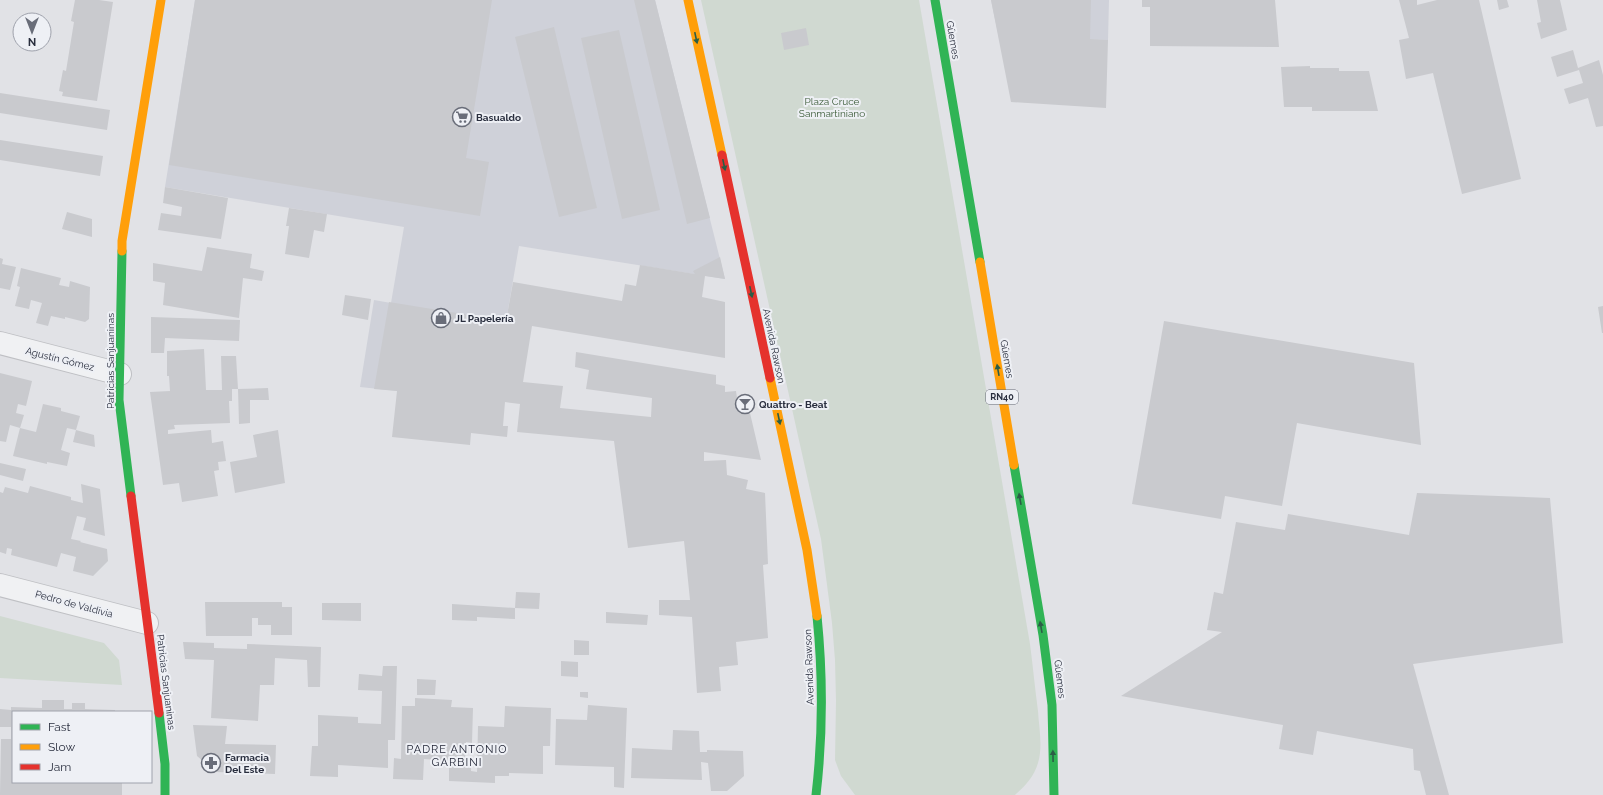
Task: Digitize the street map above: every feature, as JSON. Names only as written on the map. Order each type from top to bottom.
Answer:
[{"type":"main road","name":"Patricias Sanjuaninas","points":[[161,0],[122,241],[119,400],[165,764],[165,795]]},
{"type":"main road","name":"Avenida Rawson","points":[[688,0],[807,550],[818,625],[822,694],[820,758],[816,795]]},
{"type":"main road","name":"Güemes","points":[[935,0],[1043,635],[1052,705],[1054,795]]},
{"type":"street","name":"Agustín Gómez","points":[[0,343],[120,374]]},
{"type":"street","name":"Pedro de Valdivia","points":[[0,584],[147,623]]},
{"type":"shaded area","points":[[195,0],[655,0],[725,279],[519,246],[506,321],[436,395],[360,387],[374,300],[391,303],[404,227],[165,187]]},
{"type":"shaded area","points":[[991,0],[1109,0],[1108,40],[999,38]]},
{"type":"green space","name":"Plaza Cruce Sanmartiniano","points":[[701,0],[919,0],[1030,644],[1038,711],[1040,751],[1038,763],[1032,777],[1015,795],[855,795],[841,776],[835,760],[835,660],[832,623],[821,539]]},
{"type":"green space","points":[[0,616],[104,643],[119,660],[122,685],[0,678]]},
{"type":"building","points":[[75,0],[99,0],[113,2],[97,101],[62,96],[63,92],[59,91],[63,70],[66,71],[74,22],[71,21]]},
{"type":"building","points":[[195,0],[492,0],[466,158],[489,162],[480,216],[169,165]]},
{"type":"building","points":[[634,0],[655,0],[710,218],[687,224]]},
{"type":"building","points":[[991,0],[1091,0],[1090,39],[1108,40],[1106,108],[1011,102]]},
{"type":"building","points":[[1142,0],[1275,0],[1279,47],[1150,46],[1150,7],[1142,7]]},
{"type":"building","points":[[1399,0],[1417,0],[1417,5],[1437,0],[1479,0],[1521,179],[1462,194],[1433,73],[1406,79],[1399,40],[1409,38]]},
{"type":"building","points":[[1497,0],[1507,0],[1509,7],[1499,10]]},
{"type":"building","points":[[1537,0],[1560,0],[1567,30],[1541,39],[1537,23],[1541,22]]},
{"type":"building","points":[[554,27],[597,208],[559,217],[515,37]]},
{"type":"building","points":[[806,28],[809,45],[784,50],[781,33]]},
{"type":"building","points":[[619,30],[660,210],[622,219],[581,38]]},
{"type":"building","points":[[1573,50],[1578,68],[1599,60],[1603,75],[1603,126],[1596,127],[1588,98],[1569,104],[1564,89],[1583,83],[1579,70],[1557,77],[1551,57]]},
{"type":"building","points":[[1310,66],[1310,68],[1339,68],[1339,71],[1369,71],[1378,111],[1312,111],[1312,107],[1284,107],[1281,67]]},
{"type":"building","points":[[0,93],[110,110],[107,130],[0,113]]},
{"type":"building","points":[[0,140],[103,156],[100,176],[0,160]]},
{"type":"building","points":[[165,187],[228,198],[221,239],[158,230],[161,213],[181,216],[182,207],[163,203]]},
{"type":"building","points":[[289,208],[327,214],[324,232],[314,230],[309,258],[285,254],[289,226],[286,226]]},
{"type":"building","points":[[67,212],[92,219],[92,237],[62,229]]},
{"type":"building","points":[[207,247],[252,254],[250,268],[264,271],[262,281],[243,278],[239,318],[163,305],[165,283],[153,281],[153,263],[202,271]]},
{"type":"building","points":[[720,257],[725,279],[705,276],[702,297],[725,302],[725,358],[532,326],[523,382],[563,386],[560,408],[651,417],[652,398],[586,389],[589,370],[575,367],[576,352],[716,375],[716,384],[725,386],[725,392],[736,391],[737,398],[746,396],[761,460],[704,452],[704,461],[726,460],[727,475],[748,480],[746,489],[765,493],[768,564],[763,565],[768,638],[736,642],[738,665],[719,667],[721,691],[697,693],[692,617],[659,615],[659,600],[690,600],[684,541],[628,548],[614,441],[517,432],[520,404],[505,402],[503,426],[508,426],[507,437],[471,433],[470,445],[392,437],[397,391],[374,389],[389,302],[506,321],[513,282],[622,301],[625,284],[636,286],[640,265],[695,274],[693,271]]},
{"type":"building","points":[[0,258],[3,259],[2,264],[16,267],[10,290],[0,288]]},
{"type":"building","points":[[21,268],[61,278],[59,285],[69,287],[70,281],[90,287],[89,319],[85,322],[65,317],[65,319],[51,316],[48,326],[36,323],[42,303],[31,300],[29,309],[15,306],[20,287],[17,286]]},
{"type":"building","points":[[345,295],[371,299],[368,320],[342,315]]},
{"type":"building","points":[[1603,306],[1603,333],[1602,333],[1598,307]]},
{"type":"building","points":[[151,317],[240,320],[239,341],[165,338],[164,353],[151,353]]},
{"type":"building","points":[[1164,321],[1414,363],[1421,445],[1297,423],[1282,506],[1225,496],[1221,519],[1132,504]]},
{"type":"building","points":[[204,349],[206,390],[222,390],[221,356],[236,356],[238,389],[232,389],[232,401],[229,401],[230,423],[174,425],[175,429],[168,430],[168,434],[211,430],[212,443],[223,441],[226,461],[218,462],[219,470],[214,471],[218,496],[182,502],[179,483],[163,485],[150,392],[170,391],[169,376],[167,376],[167,351]]},
{"type":"building","points":[[0,373],[32,381],[26,406],[18,404],[16,413],[24,415],[20,428],[10,425],[6,442],[0,441]]},
{"type":"building","points":[[268,388],[269,400],[250,400],[250,423],[239,424],[238,389]]},
{"type":"building","points":[[43,404],[61,408],[61,411],[80,416],[76,430],[67,428],[61,450],[70,453],[67,466],[47,462],[47,464],[13,456],[20,428],[36,432]]},
{"type":"building","points":[[76,430],[94,435],[95,447],[73,442]]},
{"type":"building","points":[[278,430],[285,483],[235,493],[230,462],[257,457],[253,435]]},
{"type":"building","points":[[0,463],[26,469],[23,481],[0,475]]},
{"type":"building","points":[[81,484],[100,489],[105,536],[83,530],[86,518],[77,516],[71,539],[107,549],[108,561],[93,576],[73,571],[76,557],[61,553],[57,567],[11,555],[12,549],[7,548],[6,554],[0,552],[0,492],[3,493],[5,487],[28,493],[30,486],[71,497],[71,500],[83,503]]},
{"type":"building","points":[[1417,493],[1550,498],[1563,643],[1413,664],[1449,795],[1426,795],[1420,771],[1414,770],[1413,749],[1317,731],[1313,755],[1279,749],[1283,725],[1121,696],[1222,632],[1207,630],[1214,592],[1223,594],[1236,522],[1285,530],[1288,514],[1409,535]]},
{"type":"building","points":[[516,592],[540,593],[539,609],[515,608]]},
{"type":"building","points":[[205,602],[282,602],[282,607],[292,607],[292,635],[271,635],[271,625],[258,625],[258,618],[252,618],[252,636],[206,636]]},
{"type":"building","points":[[322,603],[361,603],[361,621],[322,620]]},
{"type":"building","points":[[452,604],[515,608],[515,619],[477,617],[477,621],[452,620]]},
{"type":"building","points":[[606,612],[648,615],[647,625],[606,623]]},
{"type":"building","points":[[574,640],[589,641],[589,655],[574,655]]},
{"type":"building","points":[[183,642],[214,643],[214,648],[247,649],[247,644],[321,647],[320,687],[308,687],[307,660],[275,658],[274,685],[260,685],[258,721],[211,718],[214,660],[185,659]]},
{"type":"building","points":[[561,661],[578,662],[578,677],[561,676]]},
{"type":"building","points":[[383,666],[397,666],[395,740],[388,740],[388,768],[338,765],[338,777],[310,776],[312,746],[318,746],[318,715],[358,717],[358,723],[381,724],[382,691],[358,690],[359,674],[382,676]]},
{"type":"building","points":[[417,679],[436,680],[435,695],[417,695]]},
{"type":"building","points":[[580,692],[588,692],[588,698],[580,697]]},
{"type":"building","points":[[415,698],[452,700],[451,707],[473,708],[472,743],[466,742],[465,761],[455,762],[471,763],[471,771],[477,772],[478,726],[504,727],[505,706],[551,708],[550,746],[543,746],[543,774],[509,773],[509,776],[495,776],[495,783],[449,781],[449,761],[424,759],[423,780],[393,779],[394,758],[401,759],[402,706],[415,706]]},
{"type":"building","points":[[42,700],[64,700],[64,709],[72,709],[72,703],[85,703],[85,709],[115,711],[12,711],[12,783],[122,783],[122,795],[0,795],[1,739],[11,739],[11,727],[0,727],[0,709],[11,710],[11,707],[42,708]]},
{"type":"building","points":[[588,705],[627,708],[624,788],[614,787],[614,767],[555,765],[556,719],[587,720]]},
{"type":"building","points":[[193,725],[227,726],[225,744],[276,745],[275,774],[216,772],[197,756]]},
{"type":"building","points":[[673,730],[699,731],[700,752],[707,752],[707,750],[743,751],[744,776],[727,791],[711,791],[708,763],[701,762],[702,780],[631,778],[632,748],[672,750]]},
{"type":"traffic: fast","points":[[935,0],[980,262]]},
{"type":"traffic: fast","points":[[122,251],[119,400],[131,496]]},
{"type":"traffic: fast","points":[[1014,465],[1043,635],[1052,705],[1054,795]]},
{"type":"traffic: fast","points":[[816,795],[821,728],[820,660],[817,616]]},
{"type":"traffic: fast","points":[[159,713],[165,764],[165,795]]},
{"type":"traffic: slow","points":[[122,251],[122,241],[161,0]]},
{"type":"traffic: slow","points":[[688,0],[722,155]]},
{"type":"traffic: slow","points":[[980,262],[1014,465]]},
{"type":"traffic: slow","points":[[770,378],[807,550],[817,616]]},
{"type":"traffic: jam","points":[[722,155],[770,378]]},
{"type":"traffic: jam","points":[[131,496],[159,713]]},
{"type":"place","name":"Basualdo","points":[[462,117]]},
{"type":"place","name":"JL Papelería","points":[[441,318]]},
{"type":"place","name":"Quattro - Beat","points":[[745,404]]},
{"type":"place","name":"Farmacia Del Este","points":[[211,763]]},
{"type":"district","name":"PADRE ANTONIO GARBINI","points":[[457,755]]}]
